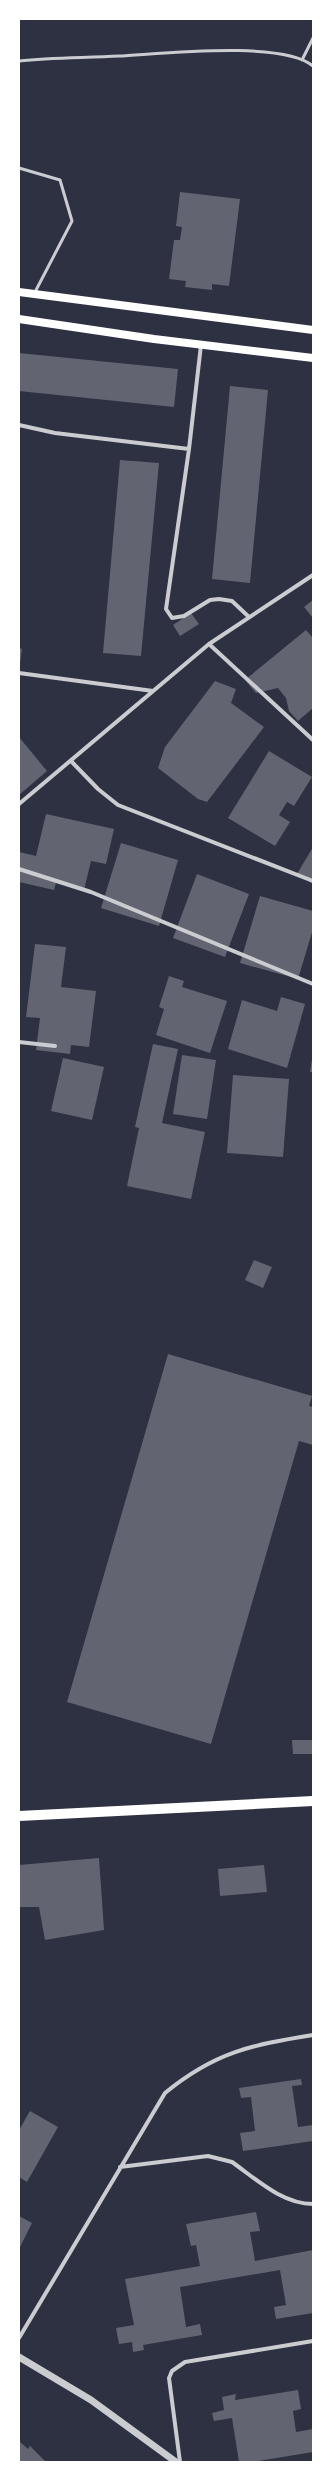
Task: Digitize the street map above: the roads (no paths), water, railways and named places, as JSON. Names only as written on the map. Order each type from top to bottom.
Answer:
[{"type":"main road","points":[[19,292],[313,330]]},
{"type":"main road","points":[[19,319],[201,345],[313,358]]},
{"type":"main road","points":[[19,1816],[313,1801]]},
{"type":"street","points":[[201,345],[189,449],[166,609],[172,618],[184,616],[210,600],[220,599],[232,601],[249,617]]},
{"type":"street","points":[[19,425],[55,433],[189,449]]},
{"type":"street","points":[[19,804],[209,644],[313,575]]},
{"type":"street","points":[[209,644],[313,740]]},
{"type":"street","points":[[19,673],[153,692]]},
{"type":"street","points":[[71,761],[98,789],[118,805],[313,881]]},
{"type":"street","points":[[19,870],[91,892],[313,984]]},
{"type":"street","points":[[19,1042],[55,1046]]},
{"type":"street","points":[[19,2338],[165,2093],[188,2074],[222,2055],[270,2042],[313,2035]]},
{"type":"street","points":[[120,2168],[208,2156],[222,2158],[232,2162],[284,2198],[302,2204],[313,2204]]},
{"type":"street","points":[[180,2462],[169,2378],[172,2371],[185,2362],[313,2341]]},
{"type":"street","points":[[19,2357],[91,2400],[176,2462]]},
{"type":"lane","points":[[302,60],[313,38]]},
{"type":"lane","points":[[19,61],[242,51],[282,54],[302,60],[313,66]]},
{"type":"lane","points":[[19,168],[60,180],[72,221],[34,294]]}]
